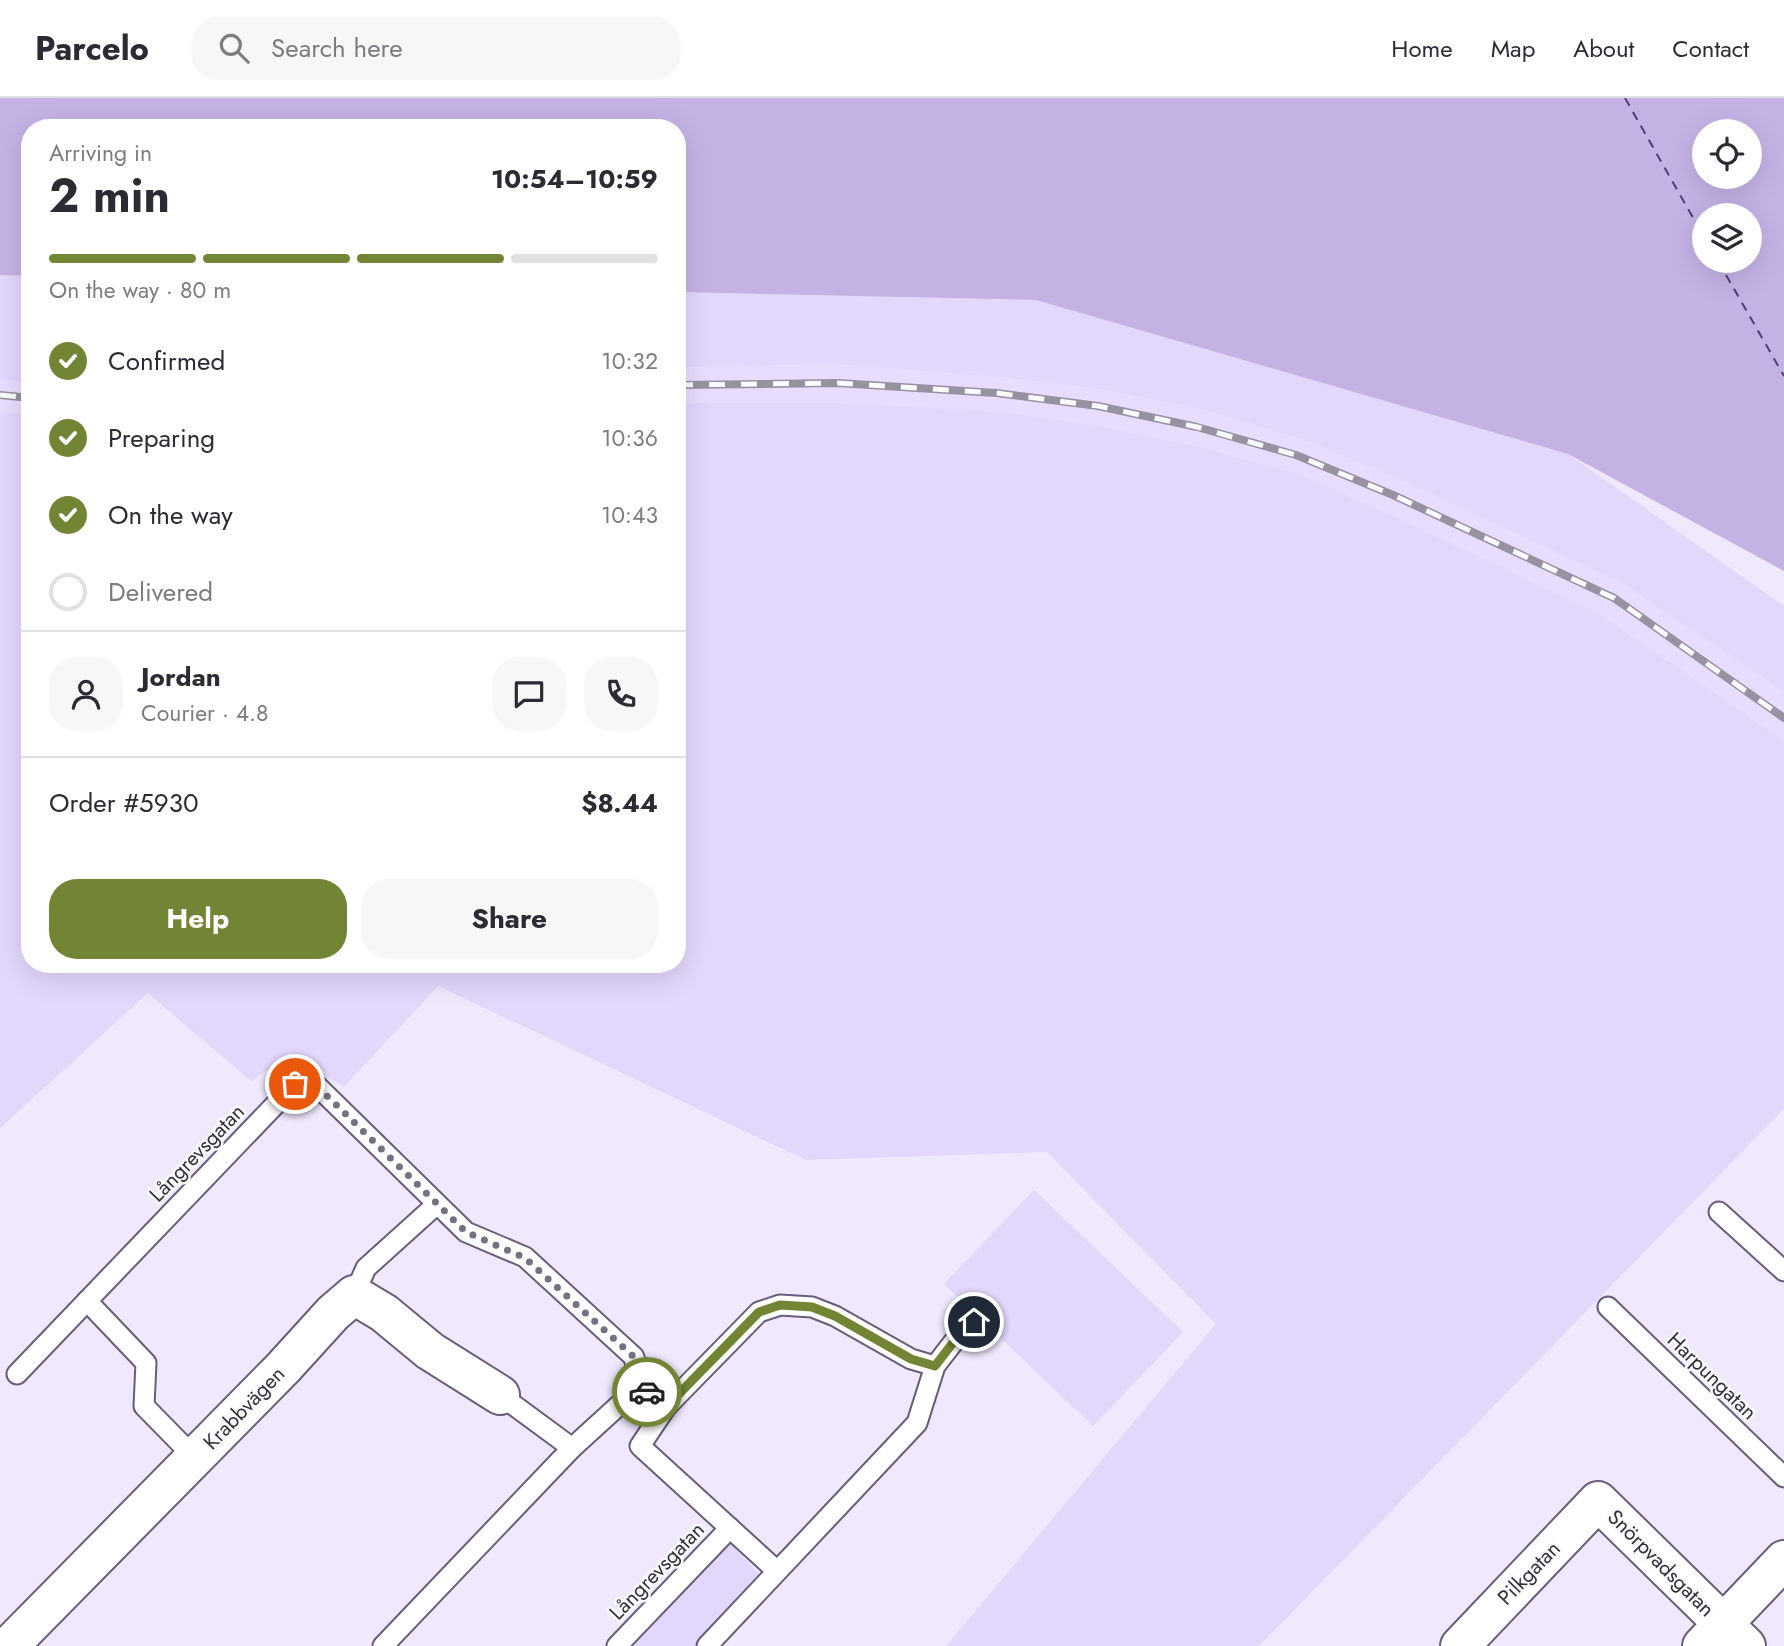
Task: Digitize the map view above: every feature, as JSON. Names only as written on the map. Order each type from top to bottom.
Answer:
[{"type":"street","points":[[354,1295],[384,1313],[430,1351],[500,1395]]},
{"type":"street","name":"Krabbvägen","points":[[22,1642],[195,1458],[284,1368],[333,1313],[354,1295]]},
{"type":"street","name":"Snörpvadsgatan","points":[[1598,1501],[1724,1639],[1784,1560]]},
{"type":"street","name":"Pilkgatan","points":[[1460,1646],[1598,1501]]},
{"type":"lane","name":"Långrevsgatan","points":[[17,1374],[295,1084],[314,1083],[466,1232],[525,1258],[634,1357],[640,1386]]},
{"type":"lane","points":[[354,1295],[366,1268],[437,1204]]},
{"type":"lane","points":[[1718,1212],[1784,1271]]},
{"type":"lane","points":[[87,1301],[146,1363],[144,1405],[195,1458]]},
{"type":"lane","points":[[383,1646],[572,1448],[640,1386],[666,1407],[759,1312],[780,1305],[812,1307],[911,1359],[935,1366]]},
{"type":"lane","name":"Harpungatan","points":[[1608,1307],[1784,1477]]},
{"type":"lane","points":[[707,1646],[918,1423],[935,1366],[959,1335],[974,1322]]},
{"type":"lane","points":[[500,1395],[572,1448]]},
{"type":"lane","name":"Långrevsgatan","points":[[666,1407],[640,1446],[777,1571]]},
{"type":"lane","name":"Långrevsgatan","points":[[617,1646],[730,1528]]},
{"type":"shaded area","points":[[0,98],[1784,98],[1784,571],[1568,454],[1036,300],[686,292],[686,119],[21,119],[21,276],[0,275]]},
{"type":"shaded area","points":[[0,275],[21,276],[21,382],[0,380]]},
{"type":"shaded area","points":[[686,292],[1036,300],[1568,454],[1784,606],[1784,692],[1620,582],[1397,478],[1302,439],[1205,410],[1099,389],[999,377],[832,364],[686,368]]},
{"type":"shaded area","points":[[832,364],[999,377],[1099,389],[1205,410],[1302,439],[1397,478],[1620,582],[1784,692],[1784,741],[1603,616],[841,403],[686,403],[686,368]]},
{"type":"shaded area","points":[[0,380],[21,382],[21,413],[0,411]]},
{"type":"shaded area","points":[[686,403],[841,403],[1003,412],[1096,426],[1199,447],[1300,475],[1603,616],[1784,741],[1784,1109],[1259,1646],[946,1646],[1216,1324],[1047,1152],[806,1160],[438,986],[344,1087],[291,1055],[251,1081],[148,993],[0,1128],[0,411],[21,413],[21,973],[686,973]]},
{"type":"shaded area","points":[[1034,1190],[1183,1332],[1093,1426],[944,1284]]},
{"type":"shaded area","points":[[728,1541],[766,1582],[697,1646],[614,1646]]},
{"type":"ferry route","points":[[1625,98],[1692,216]]},
{"type":"ferry route","points":[[1725,273],[1784,376]]},
{"type":"railway","points":[[686,385],[838,383],[996,393],[1098,406],[1197,427],[1296,455],[1393,495],[1614,598],[1784,718]]},
{"type":"railway","points":[[0,395],[21,397]]},
{"type":"way so far","points":[[295,1084],[314,1083],[466,1232],[525,1258],[634,1357],[640,1386],[647,1392]]},
{"type":"route","points":[[647,1392],[666,1407],[759,1312],[780,1305],[812,1307],[835,1316],[911,1359],[935,1366],[959,1335],[974,1322]]}]
